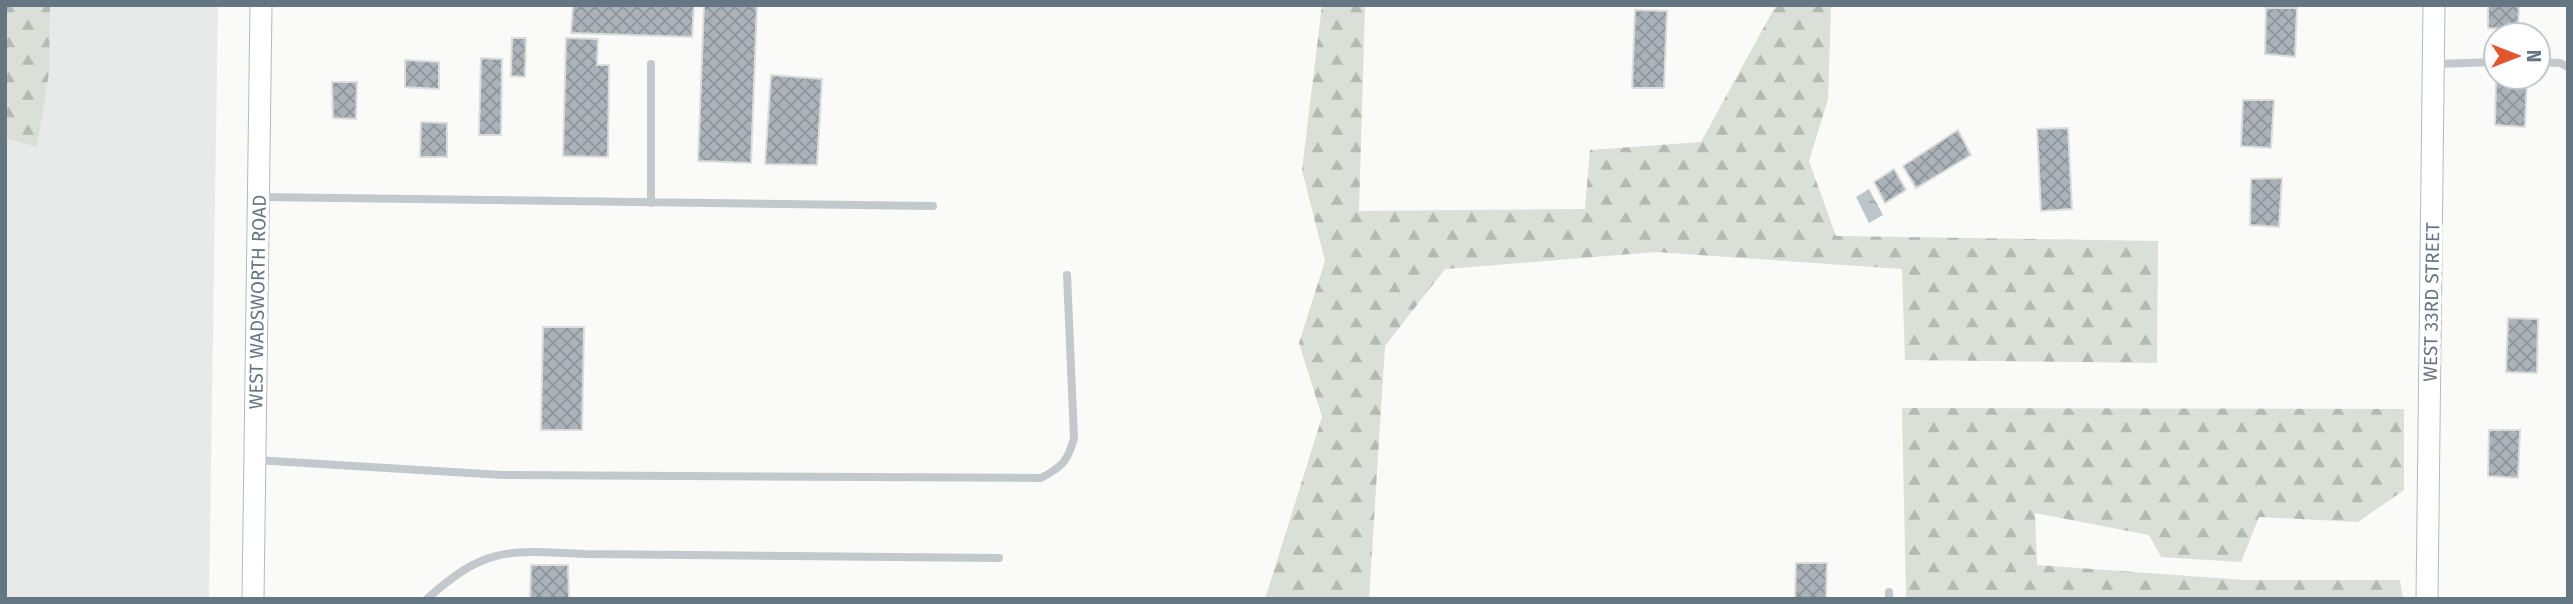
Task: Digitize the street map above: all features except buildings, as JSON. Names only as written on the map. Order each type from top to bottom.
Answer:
[{"type":"main road","name":"WEST WADSWORTH ROAD","points":[[253,599],[261,5]]},
{"type":"main road","name":"WEST 33RD STREET","points":[[2427,599],[2434,5]]},
{"type":"lane","points":[[2433,65],[2482,63]]},
{"type":"lane","points":[[651,64],[651,203]]},
{"type":"lane","points":[[258,197],[933,206]]},
{"type":"lane","points":[[255,460],[502,475],[1041,478],[1057,470],[1069,457],[1074,438],[1067,275]]},
{"type":"lane","points":[[427,599],[463,569],[494,555],[527,551],[584,554],[999,558]]},
{"type":"shaded area","points":[[5,5],[218,5],[209,599],[5,599]]},
{"type":"green space","points":[[5,5],[50,5],[49,73],[37,147],[5,138]]},
{"type":"green space","points":[[1322,5],[1365,5],[1359,211],[1585,209],[1590,150],[1701,142],[1776,5],[1831,5],[1828,99],[1809,161],[1836,236],[2158,241],[2157,363],[1905,360],[1902,269],[1656,252],[1445,269],[1385,346],[1369,599],[1265,599],[1322,417],[1299,343],[1325,261],[1302,170]]},
{"type":"green space","points":[[1902,408],[2404,409],[2404,490],[2358,522],[2259,517],[2241,562],[2161,557],[2149,535],[2035,513],[2037,565],[2245,580],[2400,580],[2403,599],[1906,599]]},
{"type":"water","points":[[1869,189],[1883,215],[1869,223],[1856,197]]}]
